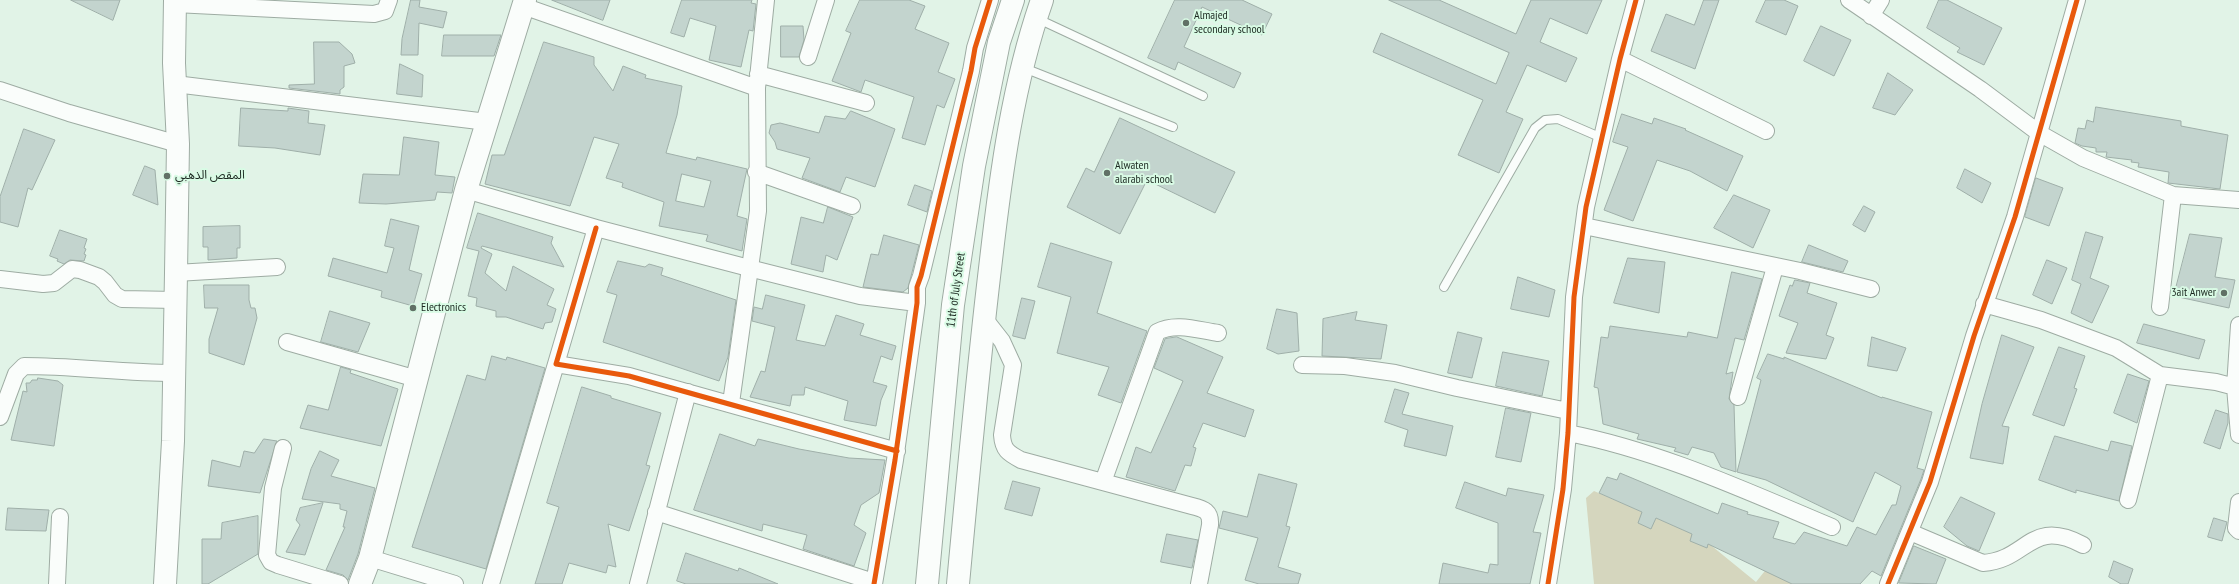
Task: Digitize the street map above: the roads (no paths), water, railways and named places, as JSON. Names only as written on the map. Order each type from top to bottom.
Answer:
[{"type":"main road","name":"11th of July Street","points":[[927,584],[953,306],[975,158],[999,42],[1013,0]]},
{"type":"main road","points":[[164,584],[176,300],[178,144],[175,84],[175,2]]},
{"type":"main road","points":[[360,584],[370,558],[466,190],[524,3]]},
{"type":"main road","points":[[958,584],[984,318],[998,205],[1012,115],[1038,9]]},
{"type":"street","points":[[175,2],[374,14],[384,11],[389,0]]},
{"type":"street","points":[[732,403],[749,268],[758,211],[756,172],[758,81],[766,0]]},
{"type":"street","points":[[808,57],[826,0]]},
{"type":"street","points":[[656,512],[874,583],[897,451],[917,303],[916,287],[971,71],[975,48],[990,0]]},
{"type":"street","points":[[1548,584],[1563,489],[1568,433],[1574,298],[1586,207],[1620,59],[1636,0]]},
{"type":"street","points":[[1849,0],[1980,90],[2039,133],[2083,158],[2173,195],[2239,200]]},
{"type":"street","points":[[1871,16],[1881,0]]},
{"type":"street","points":[[1888,584],[1930,482],[1984,304],[2014,217],[2077,0]]},
{"type":"street","points":[[524,3],[758,81],[866,103]]},
{"type":"street","points":[[1620,59],[1766,131]]},
{"type":"street","points":[[175,84],[486,122]]},
{"type":"street","points":[[0,90],[69,113],[178,144]]},
{"type":"street","points":[[756,172],[852,206]]},
{"type":"street","points":[[466,190],[596,228],[860,296],[917,303]]},
{"type":"street","points":[[2160,307],[2173,195]]},
{"type":"street","points":[[1584,226],[1837,280],[1871,289]]},
{"type":"street","points":[[491,584],[596,228]]},
{"type":"street","points":[[176,274],[277,267]]},
{"type":"street","points":[[1738,397],[1775,267]]},
{"type":"street","points":[[0,279],[44,284],[54,283],[72,269],[80,270],[99,277],[115,295],[122,299],[176,300]]},
{"type":"street","points":[[1984,304],[2041,320],[2116,348],[2160,375],[2237,387]]},
{"type":"street","points":[[984,318],[1002,341],[1013,365],[1002,435],[1002,445],[1009,454],[1021,460],[1192,506],[1208,512],[1211,516],[1199,584]]},
{"type":"street","points":[[2239,325],[2237,387],[2239,436]]},
{"type":"street","points":[[1103,482],[1157,332],[1166,326],[1187,328],[1218,334]]},
{"type":"street","points":[[287,342],[417,379]]},
{"type":"street","points":[[556,364],[629,376],[732,403],[897,451]]},
{"type":"street","points":[[1302,365],[1369,368],[1568,411]]},
{"type":"street","points":[[0,417],[16,374],[24,366],[72,367],[140,373],[174,373]]},
{"type":"street","points":[[2128,500],[2160,375]]},
{"type":"street","points":[[638,584],[688,392]]},
{"type":"street","points":[[1568,433],[1602,440],[1695,470],[1832,527]]},
{"type":"street","points":[[283,448],[273,488],[267,555],[271,562],[278,565],[340,584]]},
{"type":"street","points":[[2239,502],[2236,528],[2239,531]]},
{"type":"street","points":[[57,584],[60,517]]},
{"type":"street","points":[[1910,532],[1983,563],[1996,562],[2008,557],[2037,537],[2053,535],[2074,540],[2083,545]]},
{"type":"street","points":[[370,558],[455,584]]},
{"type":"lane","points":[[1038,9],[1203,96]]},
{"type":"lane","points":[[1023,68],[1173,126]]},
{"type":"lane","points":[[1444,287],[1534,128],[1545,120],[1558,119],[1602,138]]},
{"type":"place","name":"Almajed secondary school","points":[[1186,23]]},
{"type":"place","name":"Alwaten alarabi school","points":[[1107,173]]},
{"type":"place","name":"المقص الذهبي","points":[[167,176]]},
{"type":"place","name":"3ait Anwer","points":[[2224,293]]},
{"type":"place","name":"Electronics","points":[[413,308]]}]
